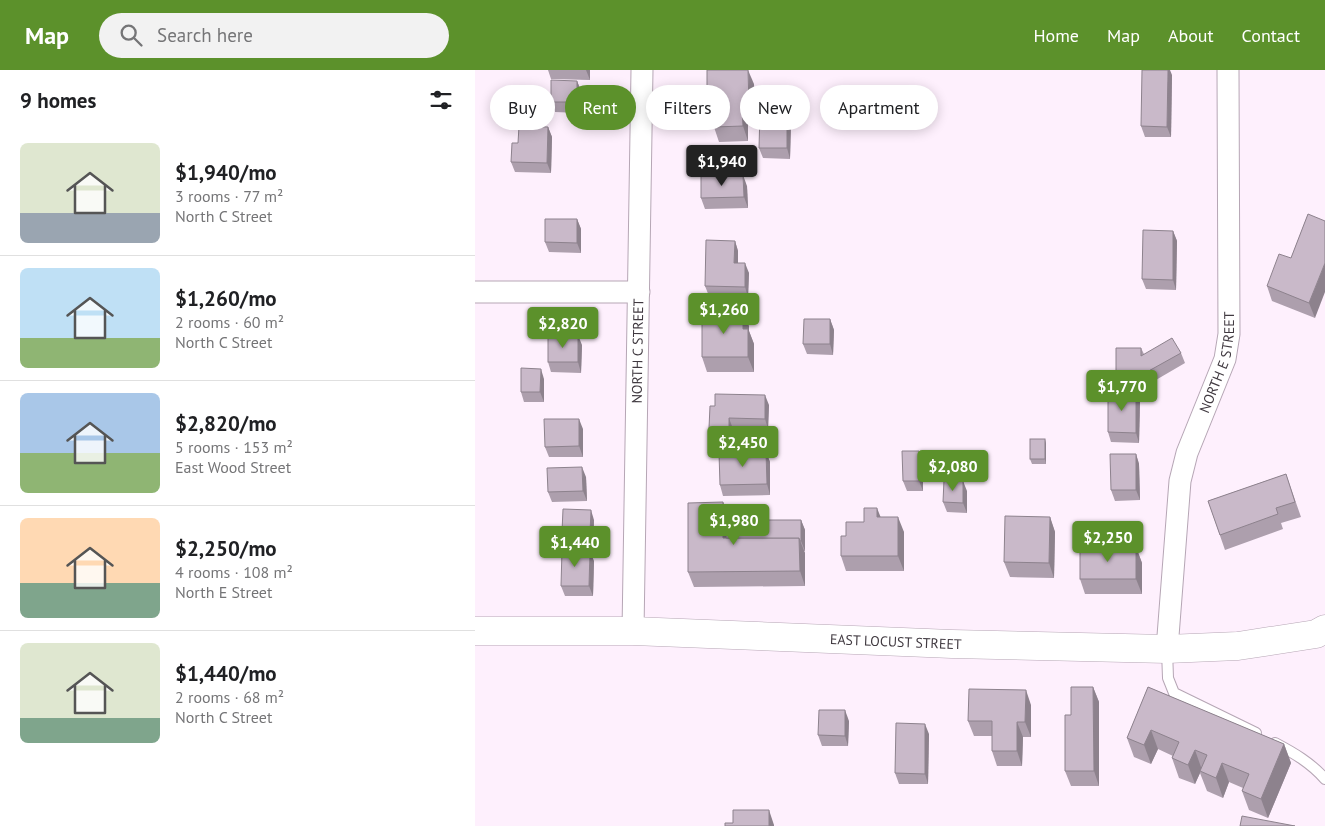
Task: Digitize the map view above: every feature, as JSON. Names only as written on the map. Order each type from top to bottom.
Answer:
[{"type":"main road","name":"EAST LOCUST STREET","points":[[475,631],[633,631],[953,644],[1167,649],[1239,646],[1322,633]]},
{"type":"street","name":"NORTH C STREET","points":[[633,631],[643,70]]},
{"type":"street","name":"NORTH E STREET","points":[[1167,649],[1180,481],[1187,453],[1225,360],[1229,334],[1228,70]]},
{"type":"street","points":[[475,292],[639,292]]},
{"type":"lane","points":[[1167,649],[1168,678],[1174,693],[1293,752],[1314,767],[1325,779]]},
{"type":"building","points":[[707,70],[748,70],[748,85],[740,85],[740,126],[730,126],[730,85],[707,85]]},
{"type":"building","points":[[1142,70],[1168,70],[1167,127],[1141,126]]},
{"type":"building","points":[[551,80],[577,81],[577,85],[565,85],[565,102],[555,102],[555,85],[551,85]]},
{"type":"building","points":[[519,130],[548,130],[547,163],[511,162],[512,143],[518,143]]},
{"type":"building","points":[[760,130],[787,130],[787,148],[759,148]]},
{"type":"building","points":[[743,175],[744,197],[701,198],[701,176]]},
{"type":"building","points":[[1308,214],[1325,221],[1325,263],[1309,303],[1267,286],[1279,254],[1291,258]]},
{"type":"building","points":[[545,219],[577,219],[577,243],[545,242]]},
{"type":"building","points":[[1143,230],[1173,231],[1173,280],[1142,279]]},
{"type":"building","points":[[706,240],[735,241],[734,263],[745,263],[745,287],[705,286]]},
{"type":"building","points":[[702,311],[743,311],[743,329],[748,329],[748,357],[702,357]]},
{"type":"building","points":[[804,319],[830,319],[830,344],[803,344]]},
{"type":"building","points":[[548,335],[578,335],[578,362],[548,362]]},
{"type":"building","points":[[1172,338],[1181,353],[1145,373],[1116,373],[1116,348],[1141,348],[1141,356]]},
{"type":"building","points":[[521,368],[541,369],[540,392],[521,392]]},
{"type":"building","points":[[1108,391],[1136,392],[1136,433],[1108,432]]},
{"type":"building","points":[[715,394],[765,395],[765,419],[729,418],[729,428],[709,428],[710,406],[715,406]]},
{"type":"building","points":[[544,419],[579,419],[579,446],[545,447]]},
{"type":"building","points":[[1030,439],[1045,439],[1045,459],[1030,459]]},
{"type":"building","points":[[902,451],[919,451],[919,481],[903,481]]},
{"type":"building","points":[[766,452],[767,484],[720,485],[719,453]]},
{"type":"building","points":[[1110,454],[1136,454],[1136,490],[1111,490]]},
{"type":"building","points":[[582,467],[583,491],[548,492],[547,468]]},
{"type":"building","points":[[1286,474],[1295,502],[1276,508],[1278,514],[1220,535],[1208,501]]},
{"type":"building","points":[[944,480],[963,481],[963,503],[943,502]]},
{"type":"building","points":[[723,502],[723,538],[799,538],[800,571],[688,572],[688,503]]},
{"type":"building","points":[[864,508],[877,508],[877,517],[898,517],[898,556],[841,556],[841,536],[846,536],[846,522],[864,522]]},
{"type":"building","points":[[563,509],[591,510],[590,533],[562,532]]},
{"type":"building","points":[[1005,516],[1050,517],[1049,563],[1004,562]]},
{"type":"building","points":[[726,520],[801,520],[801,541],[799,538],[726,538]]},
{"type":"building","points":[[1080,547],[1136,547],[1136,579],[1080,579]]},
{"type":"building","points":[[562,550],[590,551],[589,586],[561,586]]},
{"type":"building","points":[[1071,687],[1093,687],[1094,771],[1065,771],[1065,715],[1071,715]]},
{"type":"building","points":[[1148,687],[1284,744],[1261,799],[1242,791],[1249,774],[1222,763],[1216,778],[1200,771],[1207,755],[1195,750],[1188,765],[1172,758],[1179,742],[1151,730],[1144,745],[1127,738]]},
{"type":"building","points":[[969,689],[1026,690],[1025,722],[1017,722],[1017,751],[992,751],[992,721],[968,721]]},
{"type":"building","points":[[819,710],[845,710],[845,736],[818,735]]},
{"type":"building","points":[[896,723],[925,724],[925,774],[895,773]]},
{"type":"building","points":[[733,810],[769,810],[769,826],[725,826],[725,823],[733,823]]},
{"type":"building","points":[[1242,816],[1295,826],[1240,826]]}]
